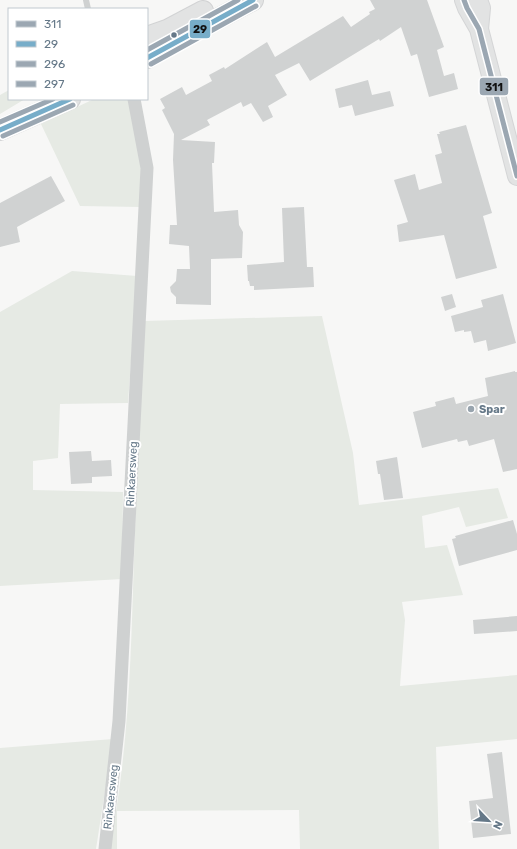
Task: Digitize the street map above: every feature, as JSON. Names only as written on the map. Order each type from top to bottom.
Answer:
[{"type":"main road","points":[[148,37],[166,30],[224,0]]},
{"type":"main road","points":[[148,57],[253,0]]},
{"type":"main road","points":[[464,0],[479,29],[517,176]]},
{"type":"main road","points":[[478,0],[481,8],[479,29]]},
{"type":"main road","points":[[2,129],[41,100]]},
{"type":"main road","points":[[2,129],[68,100]]},
{"type":"street","name":"Rinkaersweg","points":[[105,849],[119,721],[147,168],[134,100]]},
{"type":"shaded area","points":[[8,91],[8,100],[23,100],[0,114],[0,95]]},
{"type":"shaded area","points":[[92,100],[129,100],[141,165],[140,207],[80,206],[41,124]]},
{"type":"shaded area","points":[[72,271],[137,276],[128,403],[60,404],[58,458],[33,461],[33,490],[123,492],[122,579],[0,586],[0,312]]},
{"type":"shaded area","points":[[322,316],[353,453],[359,505],[498,488],[508,518],[466,527],[459,507],[422,516],[425,548],[447,545],[463,595],[402,602],[405,620],[400,686],[517,675],[517,739],[436,747],[439,849],[300,849],[299,810],[117,811],[117,849],[109,849],[121,777],[128,704],[144,321]]},
{"type":"shaded area","points":[[113,739],[96,849],[0,849],[0,748]]},
{"type":"building","points":[[370,0],[427,0],[444,47],[437,50],[444,76],[454,73],[458,89],[429,97],[417,54],[411,56],[401,27],[380,41],[379,39],[310,81],[299,63],[275,75],[287,95],[268,106],[273,117],[263,122],[251,103],[243,107],[241,102],[207,120],[210,125],[181,140],[215,142],[214,163],[212,163],[214,212],[238,210],[239,225],[243,232],[242,258],[211,259],[211,305],[176,304],[176,297],[171,292],[170,287],[176,281],[177,269],[190,269],[189,246],[169,244],[170,225],[177,225],[173,160],[174,134],[162,110],[165,108],[160,99],[182,87],[186,95],[212,81],[209,75],[224,67],[225,69],[267,42],[275,57],[343,16],[351,27],[375,9]]},
{"type":"building","points":[[368,80],[372,95],[390,91],[394,106],[355,116],[352,105],[339,108],[335,89]]},
{"type":"building","points":[[466,125],[492,213],[483,216],[497,268],[456,279],[444,235],[399,242],[397,225],[408,222],[394,180],[415,174],[419,190],[442,183],[435,155],[442,153],[437,134],[440,134],[439,132]]},
{"type":"building","points":[[51,176],[65,201],[17,227],[20,242],[0,247],[0,203]]},
{"type":"building","points":[[304,207],[307,267],[313,267],[314,287],[254,290],[254,286],[250,286],[248,281],[247,265],[284,262],[282,208]]},
{"type":"building","points":[[452,294],[456,307],[445,311],[441,297]]},
{"type":"building","points":[[503,294],[516,343],[488,351],[486,340],[474,343],[471,331],[464,332],[464,330],[455,332],[451,316],[483,307],[481,300]]},
{"type":"building","name":"Spar","points":[[515,371],[517,372],[517,469],[503,472],[494,439],[469,446],[467,440],[458,442],[457,439],[422,448],[413,412],[436,406],[435,402],[454,397],[456,404],[488,396],[485,378]]},
{"type":"building","points":[[91,451],[92,461],[111,460],[112,476],[92,477],[92,483],[71,484],[69,452]]},
{"type":"building","points":[[397,457],[403,498],[384,500],[380,474],[378,474],[376,461]]},
{"type":"building","points":[[513,520],[517,534],[517,550],[459,566],[452,539],[456,538],[455,536]]},
{"type":"building","points":[[517,616],[517,631],[474,634],[473,620]]},
{"type":"building","points":[[502,752],[511,834],[473,838],[469,801],[493,798],[487,754]]},
{"type":"transit line","name":"297","points":[[148,49],[238,0]]},
{"type":"transit line","name":"29","points":[[148,57],[253,0]]},
{"type":"transit line","name":"311","points":[[464,0],[479,29],[517,176]]},
{"type":"transit line","name":"296","points":[[151,64],[256,6]]},
{"type":"transit line","name":"297","points":[[0,122],[51,100]]},
{"type":"transit line","name":"29","points":[[0,130],[68,100]]},
{"type":"transit line","name":"296","points":[[3,136],[73,105]]},
{"type":"place","name":"Spar","points":[[471,409]]}]
